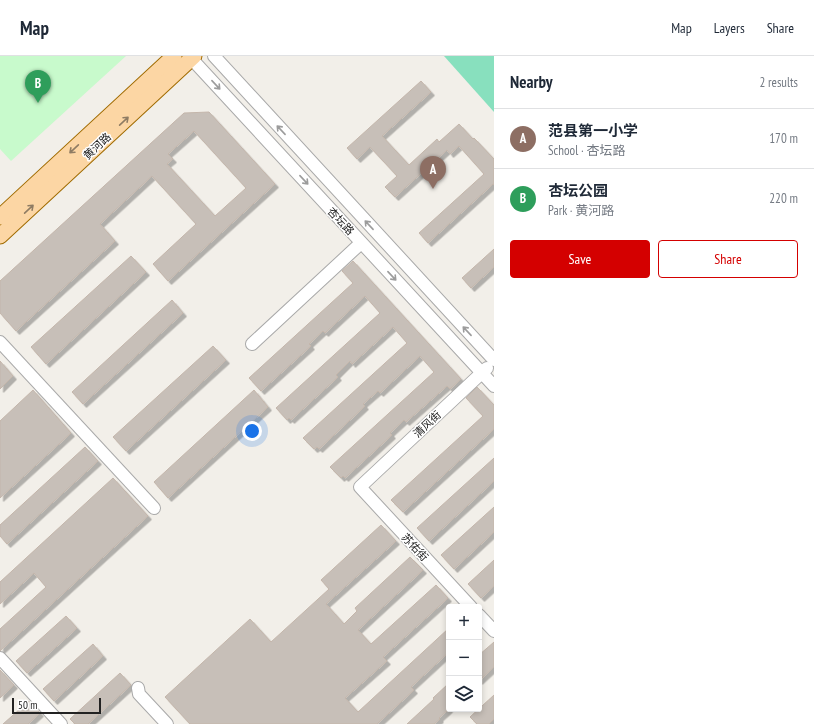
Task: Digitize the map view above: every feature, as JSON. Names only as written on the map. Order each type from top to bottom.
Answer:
[{"type":"main road","name":"黄河路","points":[[0,217],[174,56]]},
{"type":"main road","name":"黄河路","points":[[0,236],[192,57]]},
{"type":"street","name":"杏坛路","points":[[214,56],[494,361]]},
{"type":"street","name":"杏坛路","points":[[192,57],[494,386]]},
{"type":"street","points":[[252,344],[361,242]]},
{"type":"street","points":[[0,342],[154,508]]},
{"type":"street","name":"清风街","points":[[360,487],[494,361]]},
{"type":"street","name":"苏佑街","points":[[360,487],[468,604]]},
{"type":"street","points":[[482,618],[494,631]]},
{"type":"street","points":[[0,658],[61,724]]},
{"type":"street","points":[[138,688],[139,694],[167,724]]},
{"type":"green space","points":[[0,56],[126,56],[11,161],[0,149]]},
{"type":"green space","points":[[444,56],[494,56],[494,112]]},
{"type":"building","points":[[421,81],[431,92],[382,136],[409,165],[437,139],[439,142],[459,124],[494,159],[494,185],[493,184],[428,243],[419,233],[484,174],[459,146],[450,154],[447,150],[395,197],[385,187],[397,176],[370,147],[357,159],[347,148]]},
{"type":"building","points":[[209,112],[275,184],[168,281],[153,264],[196,224],[152,176],[100,224],[115,241],[16,331],[0,313],[0,281],[184,113]],"holes":[[[194,131],[246,188],[215,216],[167,164],[173,159],[168,154]]]},
{"type":"building","points":[[494,249],[494,267],[471,288],[462,278]]},
{"type":"building","points":[[131,256],[146,272],[46,364],[31,347]]},
{"type":"building","points":[[353,261],[461,379],[450,389],[447,386],[406,422],[404,420],[390,433],[392,435],[345,478],[343,476],[341,478],[330,467],[434,372],[420,356],[380,393],[378,391],[363,404],[365,406],[319,449],[317,447],[314,449],[303,438],[407,343],[393,327],[352,364],[350,361],[336,375],[338,377],[291,420],[289,418],[287,420],[276,408],[380,313],[365,296],[325,333],[323,331],[309,344],[311,346],[261,391],[249,378],[353,283],[342,271]]},
{"type":"building","points":[[172,300],[183,313],[83,404],[72,392]]},
{"type":"building","points":[[213,346],[226,360],[126,451],[113,437]]},
{"type":"building","points":[[0,361],[13,376],[0,389]]},
{"type":"building","points":[[477,387],[494,405],[494,429],[403,512],[391,500],[483,416],[466,398]]},
{"type":"building","points":[[33,390],[71,433],[0,498],[0,421]]},
{"type":"building","points":[[254,390],[268,407],[168,498],[154,482]]},
{"type":"building","points":[[85,447],[98,461],[7,544],[0,536],[0,525]]},
{"type":"building","points":[[494,458],[494,481],[429,541],[417,528]]},
{"type":"building","points":[[113,478],[148,516],[0,651],[0,629],[46,587],[34,573],[0,604],[0,582]]},
{"type":"building","points":[[494,507],[494,532],[454,569],[441,555]]},
{"type":"building","points":[[381,525],[396,541],[326,604],[344,624],[357,611],[355,608],[410,557],[423,570],[358,630],[371,644],[436,585],[448,598],[383,657],[387,661],[345,698],[358,712],[446,631],[446,655],[411,687],[414,690],[377,724],[190,724],[165,697],[250,619],[271,642],[329,589],[321,580]]},
{"type":"building","points":[[494,560],[494,586],[481,598],[468,584]]},
{"type":"building","points":[[66,616],[77,628],[27,673],[16,661]]},
{"type":"building","points":[[494,642],[494,667],[482,678],[482,676],[482,652]]},
{"type":"building","points":[[93,644],[103,656],[54,701],[43,689]]},
{"type":"building","points":[[0,670],[14,685],[0,698]]},
{"type":"building","points":[[120,673],[131,685],[88,724],[75,724],[70,719]]},
{"type":"building","points":[[446,686],[446,712],[439,718],[440,719],[434,724],[407,724],[434,699],[433,698]]},
{"type":"building","points":[[494,695],[494,719],[489,724],[477,724],[470,717],[475,712],[482,712],[482,706]]},
{"type":"building","points":[[29,701],[40,713],[28,724],[3,724]]},
{"type":"place","name":"杏坛公园","points":[[38,103]]},
{"type":"place","name":"范县第一小学","points":[[433,189]]}]
